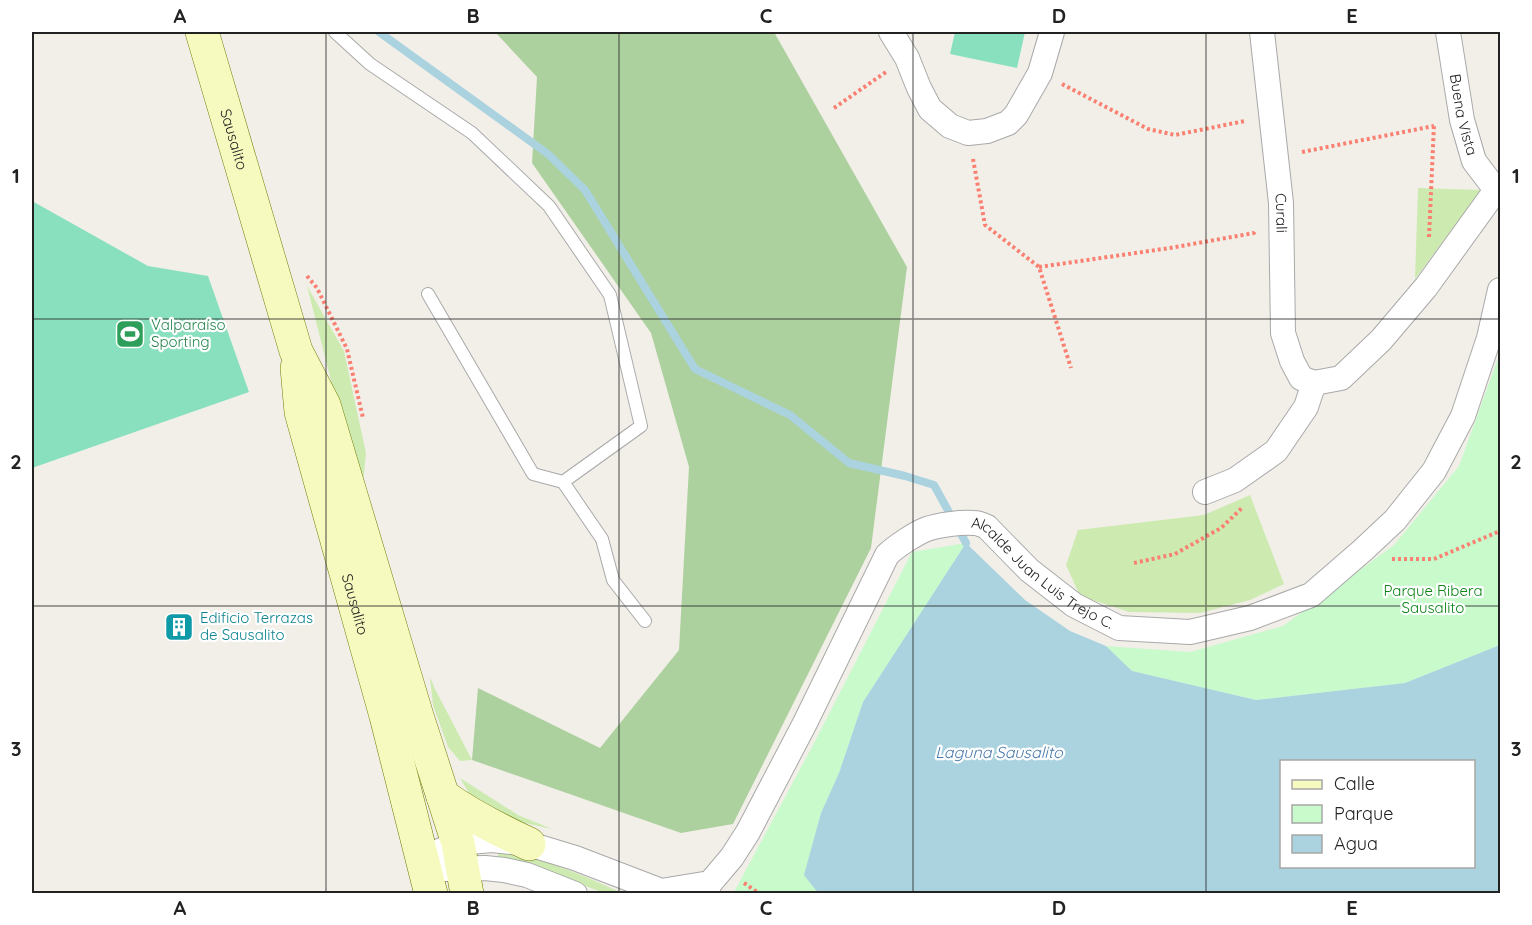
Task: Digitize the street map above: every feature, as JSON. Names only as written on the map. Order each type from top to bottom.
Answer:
[{"type":"main road","name":"Sausalito","points":[[202,32],[296,351],[324,405],[443,796],[462,868]]},
{"type":"main road","name":"Sausalito","points":[[296,351],[301,412],[386,716],[431,894]]},
{"type":"main road","points":[[443,796],[467,813],[529,844]]},
{"type":"street","points":[[891,32],[907,58],[930,109],[950,126],[968,133],[987,131],[1008,123],[1016,115],[1040,73],[1052,32]]},
{"type":"street","name":"Curali","points":[[1262,32],[1281,203],[1283,333],[1292,361],[1301,378],[1314,383]]},
{"type":"street","name":"Buena Vista","points":[[1448,32],[1462,120],[1474,161],[1498,188]]},
{"type":"street","points":[[1205,492],[1235,480],[1276,451],[1306,407],[1314,383],[1341,378],[1382,340],[1426,287],[1498,188]]},
{"type":"street","name":"Alcalde Juan Luis Trejo C.","points":[[697,889],[732,857],[748,832],[887,555],[893,549],[926,529],[980,524],[987,527],[1029,570],[1074,605],[1119,628],[1190,632],[1250,618],[1311,596],[1395,520],[1434,471],[1463,416],[1489,338],[1500,290]]},
{"type":"street","points":[[462,868],[492,840],[529,844],[575,858],[661,892],[697,889]]},
{"type":"street","points":[[423,858],[445,869],[485,868],[527,875],[575,894]]},
{"type":"lane","points":[[335,32],[370,64],[472,133],[549,206],[610,295],[640,426],[563,482]]},
{"type":"lane","points":[[428,294],[533,474],[563,482],[602,539],[613,580],[645,621]]},
{"type":"path","points":[[834,108],[907,58]]},
{"type":"path","points":[[1040,73],[1148,129],[1175,135],[1247,120],[1270,94]]},
{"type":"path","points":[[1429,241],[1433,116]]},
{"type":"path","points":[[1276,157],[1434,126]]},
{"type":"path","points":[[968,133],[985,225],[1039,267],[1071,368]]},
{"type":"path","points":[[1039,267],[1254,233],[1281,203]]},
{"type":"path","points":[[1134,562],[1175,554],[1221,528],[1250,500]]},
{"type":"path","points":[[1352,560],[1434,559],[1500,531]]},
{"type":"green space","points":[[495,32],[774,32],[907,267],[871,548],[733,824],[681,833],[472,760],[478,688],[600,748],[679,650],[689,467],[651,333],[532,163],[537,77]]},
{"type":"green space","points":[[955,32],[1025,32],[1017,68],[950,54]]},
{"type":"green space","points":[[1418,188],[1481,190],[1415,279]]},
{"type":"green space","name":"Valparaíso Sporting","points":[[32,201],[148,266],[208,276],[249,392],[32,468]]},
{"type":"green space","points":[[307,286],[344,351],[366,453],[363,482],[357,483]]},
{"type":"green space","name":"Parque Ribera Sausalito","points":[[1500,353],[1500,645],[1405,683],[1256,700],[1132,671],[1106,646],[1190,652],[1283,626],[1394,545],[1459,466]]},
{"type":"green space","points":[[1250,495],[1284,584],[1250,600],[1200,613],[1129,612],[1080,596],[1066,565],[1078,530],[1204,515]]},
{"type":"green space","points":[[966,543],[863,702],[839,773],[821,813],[805,875],[818,893],[733,894],[912,552]]},
{"type":"green space","points":[[430,677],[472,760],[460,761],[448,747],[433,705]]},
{"type":"green space","points":[[460,778],[518,815],[552,829],[502,818],[470,795]]},
{"type":"green space","points":[[498,852],[546,862],[622,893],[605,893],[521,864],[498,860]]},
{"type":"water","name":"Laguna Sausalito","points":[[966,543],[1025,600],[1070,631],[1106,646],[1132,671],[1256,700],[1405,683],[1500,645],[1500,893],[818,893],[804,875],[821,813],[839,773],[863,702]]},
{"type":"waterway","points":[[379,32],[548,154],[585,190],[695,369],[790,415],[849,463],[934,485],[966,543]]},
{"type":"place","name":"Valparaíso Sporting","points":[[130,334]]},
{"type":"place","name":"Edificio Terrazas de Sausalito","points":[[179,627]]}]
